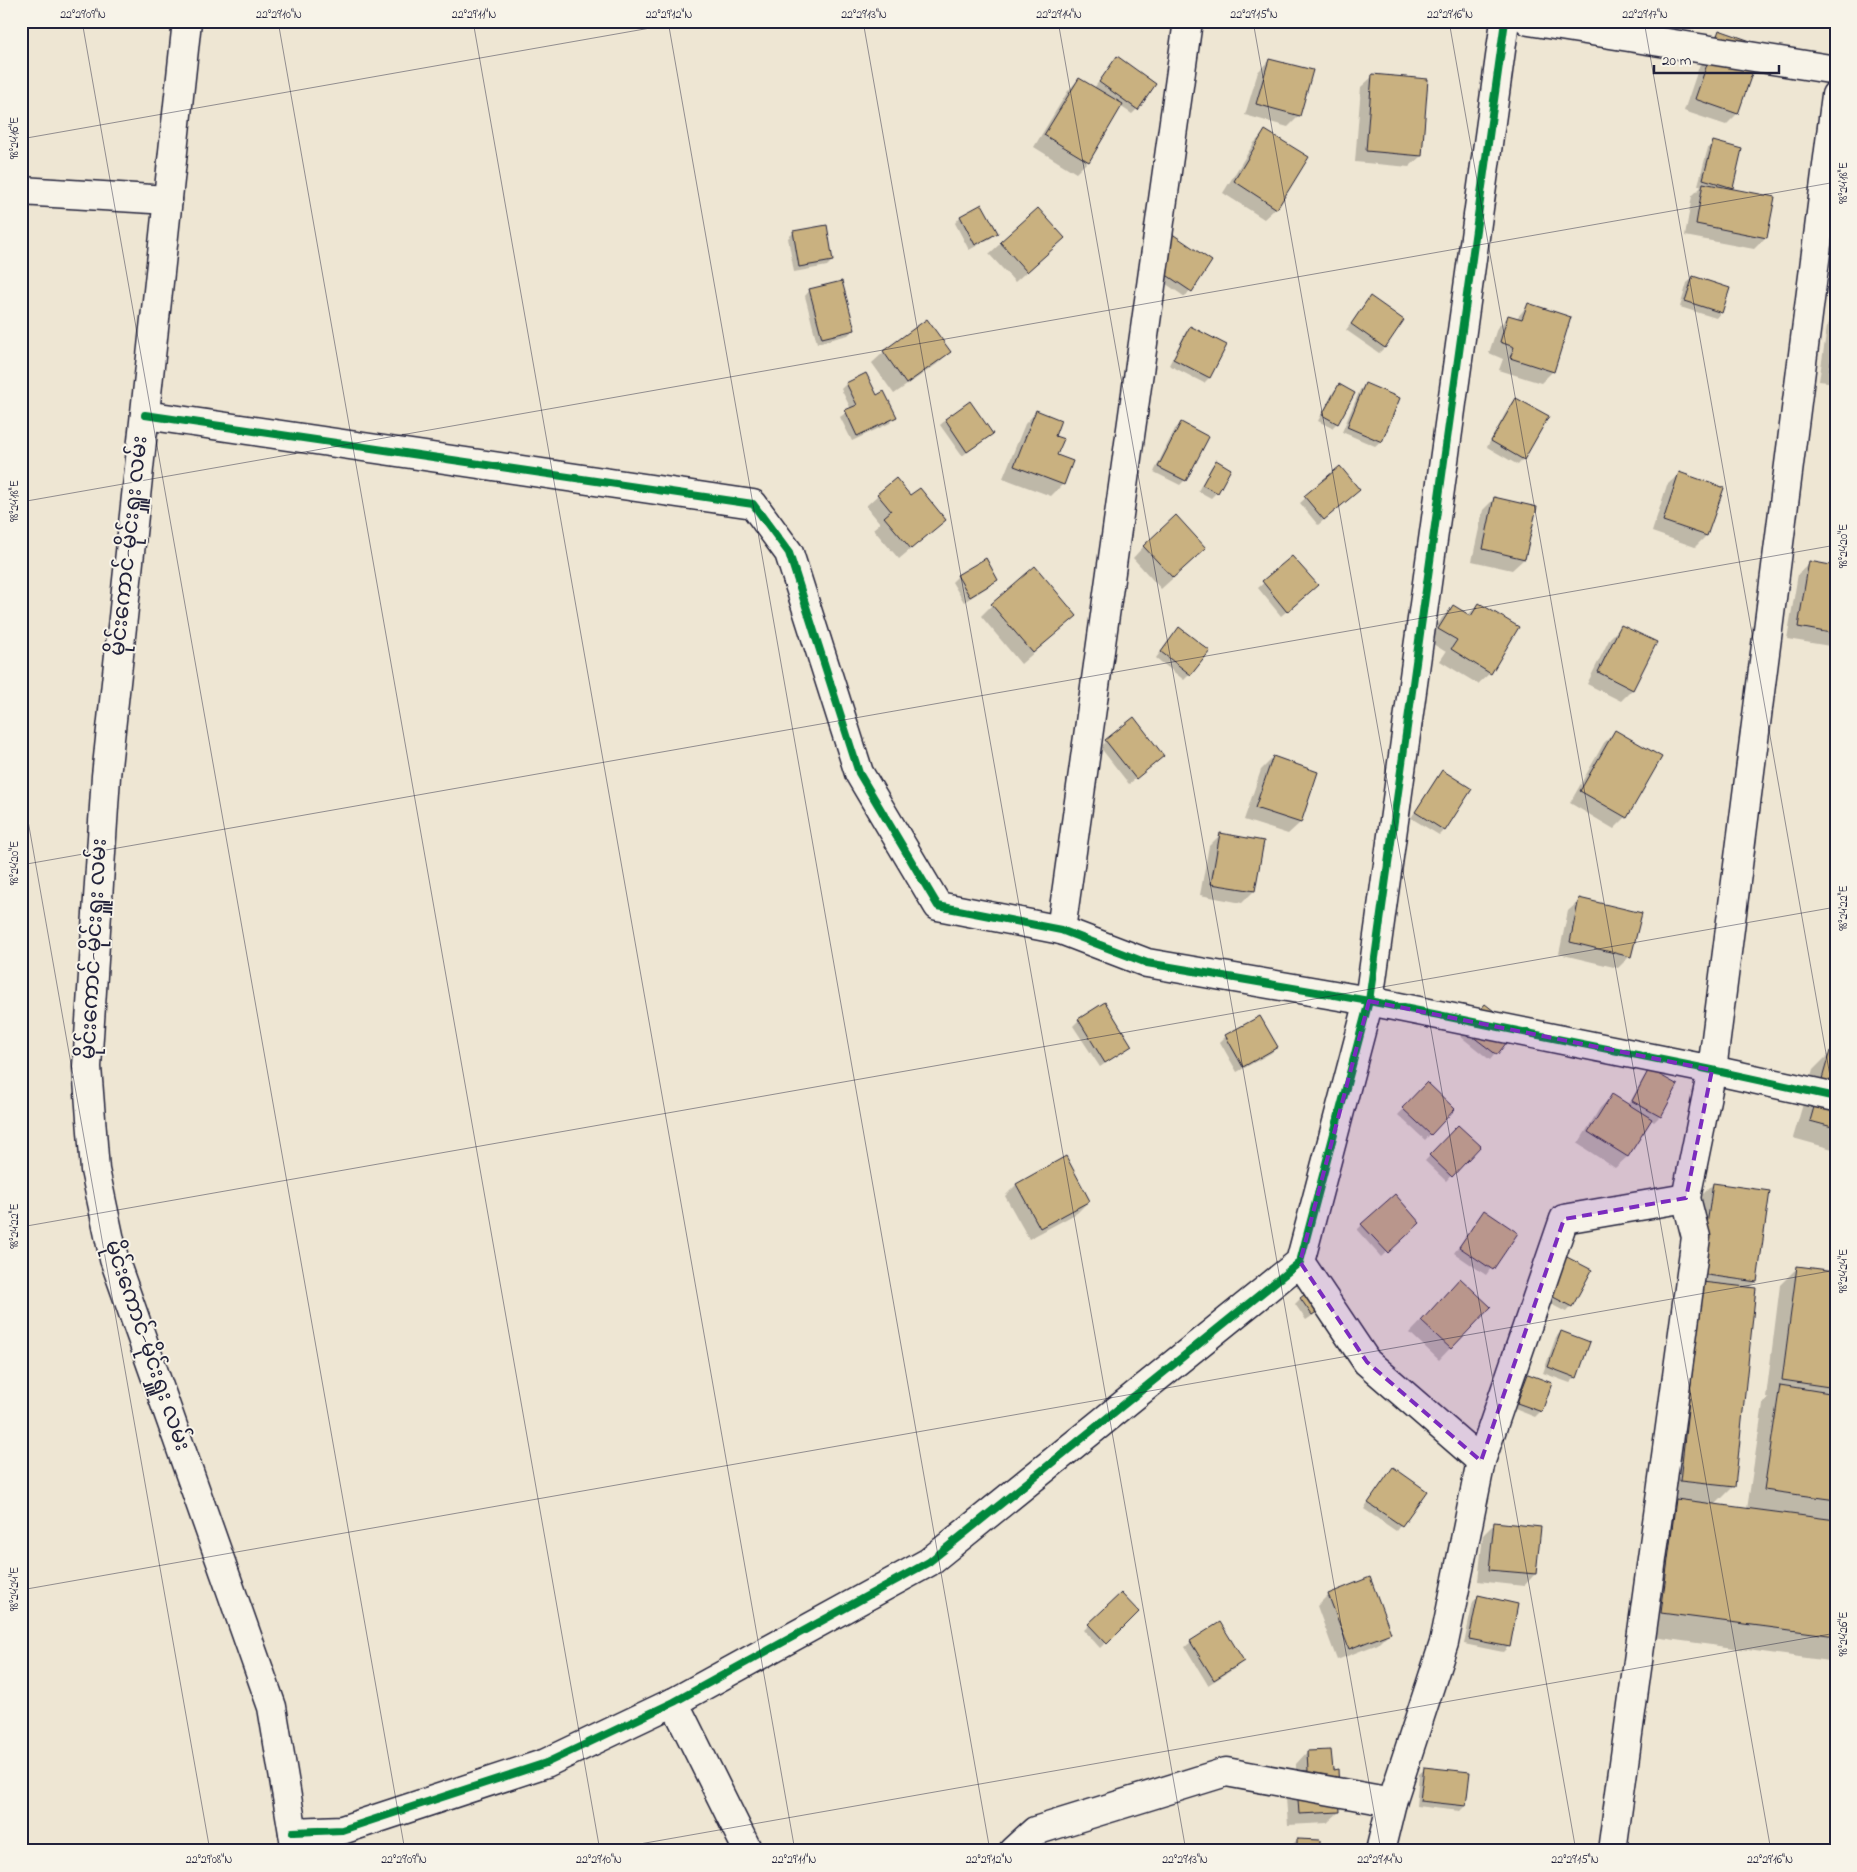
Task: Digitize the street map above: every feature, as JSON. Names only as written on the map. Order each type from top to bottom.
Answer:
[{"type":"street","name":"မိုင်းကောင်-မိုင်းရှူး လမ်း","points":[[187,21],[106,776],[88,1067],[95,1170],[114,1259],[272,1707],[295,1841]]},
{"type":"street","points":[[1061,930],[1188,21]]},
{"type":"street","points":[[295,1841],[342,1830],[546,1763],[674,1702],[929,1562],[1300,1262],[1369,1001],[1505,21]]},
{"type":"street","points":[[1530,21],[1836,70]]},
{"type":"street","points":[[1612,1851],[1696,1238],[1686,1198],[1712,1070],[1836,95]]},
{"type":"street","points":[[21,191],[168,200]]},
{"type":"street","points":[[144,415],[752,504],[789,553],[859,773],[938,906],[1061,930],[1147,964],[1369,1001],[1712,1070],[1836,1098]]},
{"type":"street","points":[[1380,1851],[1392,1802],[1444,1643],[1481,1461],[1564,1219],[1686,1198]]},
{"type":"street","points":[[1300,1262],[1367,1362],[1481,1461]]},
{"type":"street","points":[[674,1702],[748,1851]]},
{"type":"street","points":[[1013,1851],[1035,1831],[1226,1772],[1392,1802]]},
{"type":"highlighted area","points":[[1369,1001],[1712,1070],[1686,1198],[1564,1219],[1481,1461],[1367,1362],[1300,1262]]},
{"type":"building","points":[[1719,30],[1762,45],[1738,114],[1695,99]]},
{"type":"building","points":[[1117,56],[1156,84],[1138,110],[1099,82]]},
{"type":"building","points":[[1269,59],[1313,70],[1300,116],[1256,104]]},
{"type":"building","points":[[1372,74],[1428,79],[1422,156],[1366,151]]},
{"type":"building","points":[[1079,78],[1123,104],[1089,162],[1044,135]]},
{"type":"building","points":[[1265,130],[1309,157],[1277,209],[1234,181]]},
{"type":"building","points":[[1713,141],[1742,149],[1733,188],[1703,179]]},
{"type":"building","points":[[1703,183],[1775,197],[1767,238],[1696,224]]},
{"type":"building","points":[[982,204],[998,233],[975,245],[960,216]]},
{"type":"building","points":[[1038,208],[1065,238],[1027,272],[1000,242]]},
{"type":"building","points":[[827,225],[833,261],[799,267],[793,231]]},
{"type":"building","points":[[1171,233],[1212,261],[1192,292],[1150,264]]},
{"type":"building","points":[[1693,276],[1730,288],[1722,313],[1685,301]]},
{"type":"building","points":[[842,281],[855,330],[822,338],[809,289]]},
{"type":"building","points":[[1370,296],[1404,320],[1385,348],[1351,324]]},
{"type":"building","points":[[1528,303],[1571,317],[1554,372],[1510,358],[1514,347],[1500,342],[1508,315],[1522,319]]},
{"type":"building","points":[[927,319],[951,352],[906,384],[883,351]]},
{"type":"building","points":[[1190,326],[1227,345],[1210,378],[1173,359]]},
{"type":"building","points":[[1836,332],[1836,370],[1830,370]]},
{"type":"building","points":[[866,373],[877,395],[884,391],[897,417],[857,436],[845,410],[857,405],[846,383]]},
{"type":"building","points":[[1365,383],[1400,398],[1382,442],[1347,427]]},
{"type":"building","points":[[1339,384],[1355,393],[1338,424],[1322,415]]},
{"type":"building","points":[[1516,398],[1549,416],[1524,460],[1491,441]]},
{"type":"building","points":[[970,401],[993,434],[967,452],[945,419]]},
{"type":"building","points":[[1036,410],[1061,420],[1055,436],[1064,439],[1057,455],[1073,461],[1064,485],[1014,466]]},
{"type":"building","points":[[1181,422],[1209,437],[1186,481],[1158,467]]},
{"type":"building","points":[[1216,460],[1231,469],[1218,493],[1202,485]]},
{"type":"building","points":[[1340,466],[1360,490],[1324,520],[1304,496]]},
{"type":"building","points":[[1679,472],[1724,488],[1707,536],[1663,521]]},
{"type":"building","points":[[896,478],[910,495],[920,488],[946,520],[911,549],[884,517],[891,511],[877,494]]},
{"type":"building","points":[[1494,497],[1537,507],[1525,559],[1483,549]]},
{"type":"building","points":[[1176,515],[1206,548],[1173,578],[1143,546]]},
{"type":"building","points":[[1292,556],[1318,585],[1287,612],[1262,581]]},
{"type":"building","points":[[986,558],[998,580],[970,597],[957,575]]},
{"type":"building","points":[[1809,561],[1836,566],[1836,634],[1798,627]]},
{"type":"building","points":[[1035,566],[1077,616],[1033,653],[991,604]]},
{"type":"building","points":[[1479,603],[1519,627],[1491,674],[1451,649],[1457,640],[1438,629],[1453,605],[1471,616]]},
{"type":"building","points":[[1621,625],[1657,642],[1633,690],[1598,672]]},
{"type":"building","points":[[1179,627],[1210,651],[1191,675],[1161,652]]},
{"type":"building","points":[[1134,717],[1164,756],[1136,779],[1105,740]]},
{"type":"building","points":[[1615,730],[1662,757],[1627,818],[1580,791]]},
{"type":"building","points":[[1273,756],[1318,772],[1301,823],[1255,808]]},
{"type":"building","points":[[1442,770],[1472,789],[1445,831],[1415,812]]},
{"type":"building","points":[[1220,833],[1264,841],[1255,891],[1211,884]]},
{"type":"building","points":[[1579,898],[1642,913],[1631,957],[1570,942]]},
{"type":"building","points":[[1105,1002],[1132,1046],[1105,1063],[1078,1019]]},
{"type":"building","points":[[1485,1004],[1517,1029],[1497,1055],[1464,1030]]},
{"type":"building","points":[[1260,1016],[1278,1047],[1243,1067],[1225,1035]]},
{"type":"building","points":[[1830,1051],[1836,1053],[1836,1128],[1810,1121]]},
{"type":"building","points":[[1649,1069],[1678,1085],[1661,1117],[1632,1101]]},
{"type":"building","points":[[1427,1082],[1455,1109],[1431,1135],[1402,1108]]},
{"type":"building","points":[[1612,1094],[1652,1119],[1628,1157],[1588,1132]]},
{"type":"building","points":[[1458,1125],[1481,1146],[1452,1177],[1429,1155]]},
{"type":"building","points":[[1066,1156],[1090,1201],[1040,1228],[1016,1184]]},
{"type":"building","points":[[1713,1183],[1770,1191],[1757,1282],[1700,1274]]},
{"type":"building","points":[[1395,1194],[1420,1223],[1388,1253],[1361,1224]]},
{"type":"building","points":[[1484,1210],[1518,1233],[1493,1270],[1459,1247]]},
{"type":"building","points":[[1561,1254],[1592,1270],[1572,1307],[1542,1291]]},
{"type":"building","points":[[1797,1266],[1836,1271],[1836,1388],[1782,1380]]},
{"type":"building","points":[[1460,1278],[1491,1307],[1451,1349],[1421,1321]]},
{"type":"building","points":[[1324,1280],[1337,1298],[1312,1315],[1300,1298]]},
{"type":"building","points":[[1702,1282],[1756,1288],[1735,1487],[1680,1481]]},
{"type":"building","points":[[1561,1331],[1590,1342],[1577,1378],[1548,1367]]},
{"type":"building","points":[[1528,1374],[1552,1383],[1542,1412],[1517,1403]]},
{"type":"building","points":[[1780,1385],[1836,1394],[1836,1500],[1764,1490]]},
{"type":"building","points":[[1393,1467],[1427,1491],[1402,1526],[1368,1503]]},
{"type":"building","points":[[1676,1499],[1836,1520],[1836,1636],[1661,1613]]},
{"type":"building","points":[[1494,1522],[1541,1527],[1536,1574],[1489,1570]]},
{"type":"building","points":[[1370,1577],[1391,1633],[1349,1649],[1328,1594]]},
{"type":"building","points":[[1121,1593],[1139,1612],[1107,1644],[1088,1624]]},
{"type":"building","points":[[1478,1595],[1518,1604],[1510,1647],[1469,1639]]},
{"type":"building","points":[[1220,1622],[1244,1661],[1214,1680],[1190,1641]]},
{"type":"building","points":[[1331,1750],[1333,1770],[1338,1769],[1340,1812],[1299,1814],[1296,1771],[1308,1771],[1307,1751]]},
{"type":"building","points":[[1424,1767],[1470,1772],[1466,1806],[1420,1801]]},
{"type":"building","points":[[1297,1839],[1320,1840],[1320,1851],[1297,1851]]},
{"type":"cycle path","points":[[293,1832],[342,1830],[546,1763],[674,1702],[929,1562],[1300,1262],[1369,1001],[1505,21]]},
{"type":"cycle path","points":[[145,415],[753,504],[789,553],[859,773],[938,906],[1061,930],[1147,963],[1369,1001],[1836,1097]]}]
